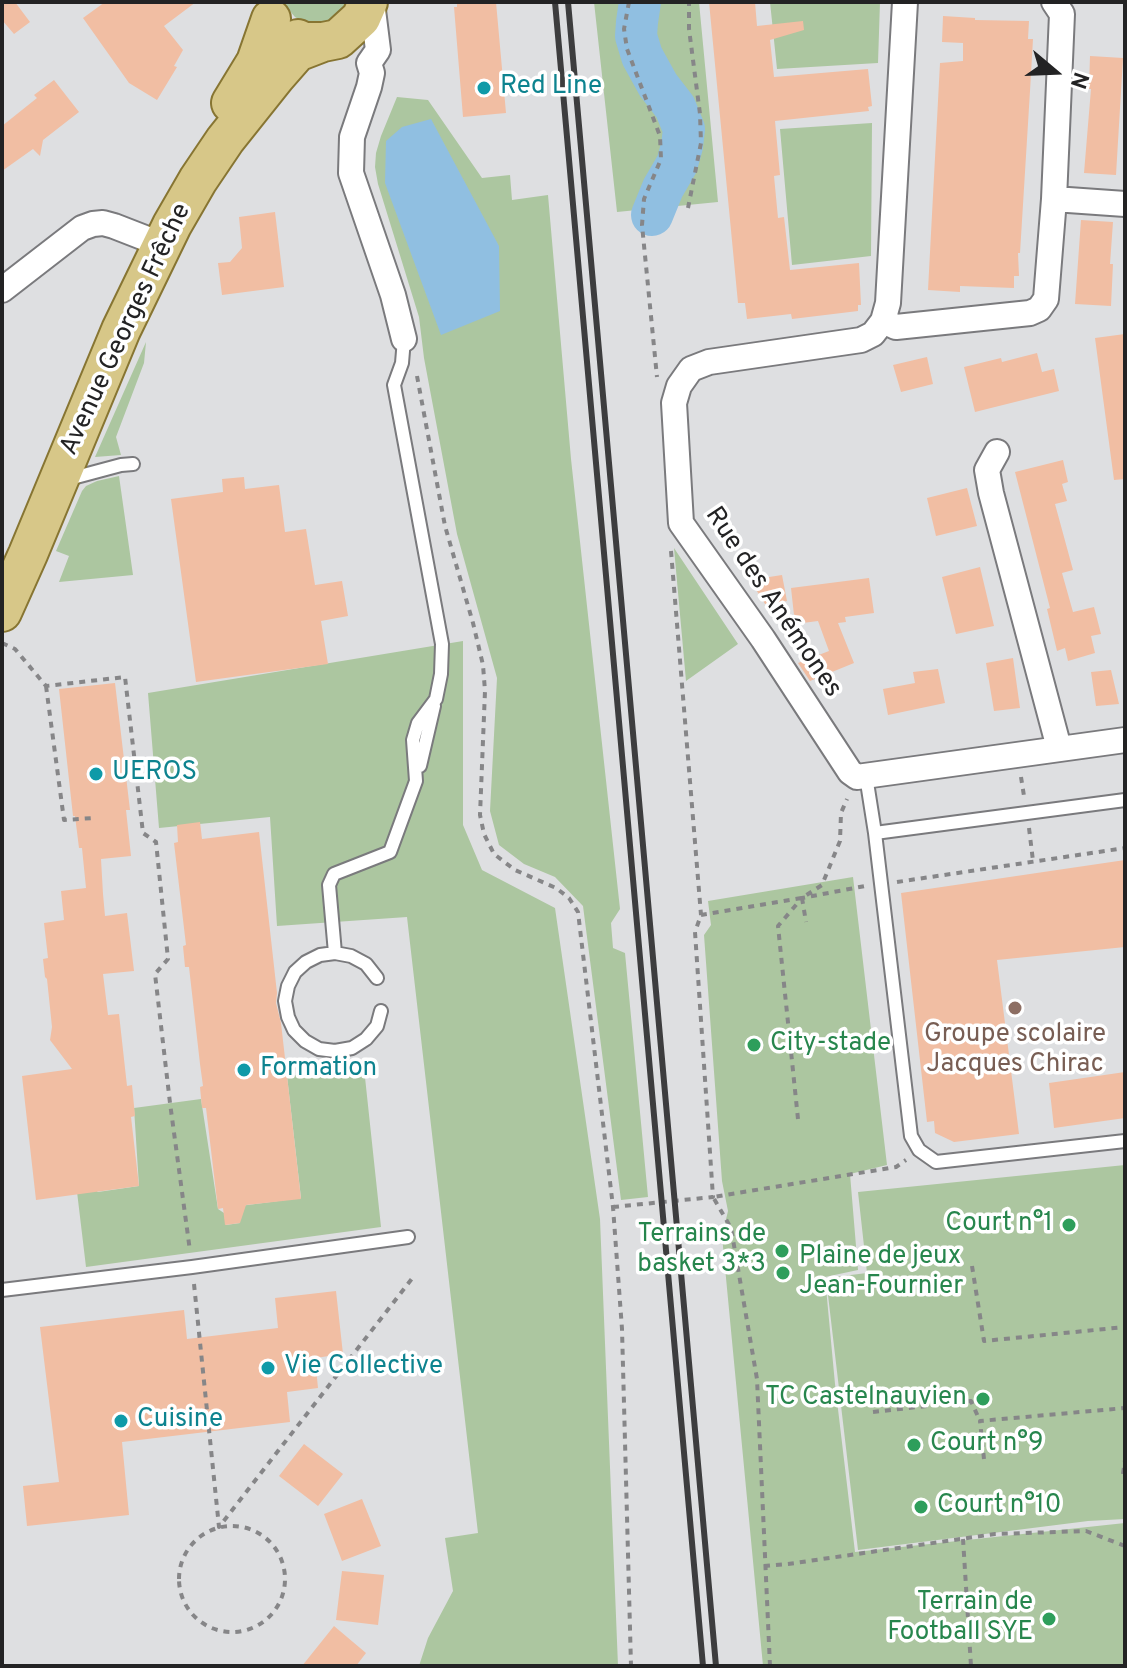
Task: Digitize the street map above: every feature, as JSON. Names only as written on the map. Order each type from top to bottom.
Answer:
[{"type":"main road","name":"Avenue Georges Frêche","points":[[2,612],[121,330],[172,225],[198,180],[225,140],[297,52],[330,41],[361,18],[370,2]]},
{"type":"main road","name":"Avenue Georges Frêche","points":[[2,574],[109,322],[188,172],[256,62],[267,10]]},
{"type":"main road","points":[[267,10],[285,33],[303,42],[330,41]]},
{"type":"street","points":[[369,63],[378,50],[370,2]]},
{"type":"street","points":[[905,2],[888,303],[883,321],[896,327],[1030,313],[1039,309],[1046,299],[1062,14],[1054,2]]},
{"type":"street","points":[[330,41],[369,63],[372,73],[352,137],[351,173],[393,295],[404,339]]},
{"type":"street","points":[[1054,199],[1125,204]]},
{"type":"street","points":[[2,290],[82,228],[93,224],[114,226],[150,240]]},
{"type":"street","name":"Rue des Anémones","points":[[867,781],[850,772],[763,639],[681,523],[674,403],[679,386],[691,369],[709,362],[861,340],[879,329],[883,321]]},
{"type":"street","points":[[997,452],[987,470],[991,493],[1059,748]]},
{"type":"street","points":[[867,781],[1059,748],[1125,740]]},
{"type":"lane","points":[[335,953],[329,885],[334,874],[390,852],[416,781],[415,731],[436,699],[441,674],[442,644],[394,385],[402,363],[404,339]]},
{"type":"lane","points":[[58,481],[133,464]]},
{"type":"lane","points":[[867,781],[911,1136],[919,1150],[936,1162],[1125,1141]]},
{"type":"lane","points":[[875,833],[1125,800]]},
{"type":"lane","points":[[377,978],[366,964],[351,956],[335,953],[320,955],[295,972],[285,1001],[294,1030],[319,1049],[335,1051],[352,1048],[366,1039],[377,1026],[381,1011]]},
{"type":"lane","points":[[2,1290],[408,1237]]},
{"type":"path","points":[[629,2],[624,29],[627,49],[660,136],[661,159],[644,199],[642,225],[657,383]]},
{"type":"path","points":[[688,208],[701,143],[689,2]]},
{"type":"path","points":[[416,368],[445,526],[483,665],[485,691],[480,815],[484,834],[494,854],[515,870],[556,888],[569,898],[578,912],[613,1207],[622,1329],[631,1666]]},
{"type":"path","points":[[681,523],[670,542],[701,915],[695,932],[713,1197],[731,1228],[757,1379],[770,1666]]},
{"type":"path","points":[[2,643],[15,649],[46,686],[64,820],[94,818]]},
{"type":"path","points":[[46,686],[125,677],[143,833],[156,842],[168,959],[155,974],[192,1267],[219,1527]]},
{"type":"path","points":[[798,1119],[778,926],[802,898],[822,885],[840,841],[841,813],[846,799],[867,781]]},
{"type":"path","points":[[701,915],[1125,848]]},
{"type":"path","points":[[802,898],[806,922]]},
{"type":"path","points":[[613,1207],[713,1197],[896,1167],[919,1150]]},
{"type":"path","points":[[972,1266],[984,1341],[1125,1327]]},
{"type":"path","points":[[219,1527],[236,1526],[267,1538],[284,1567],[285,1583],[281,1600],[272,1614],[259,1625],[242,1631],[224,1632],[207,1626],[193,1615],[183,1599],[179,1581],[181,1563],[190,1547],[203,1534],[219,1527],[414,1276]]},
{"type":"path","points":[[873,1412],[971,1401],[980,1421],[984,1459]]},
{"type":"path","points":[[980,1421],[1125,1408]]},
{"type":"path","points":[[1123,1474],[1125,1460]]},
{"type":"path","points":[[764,1566],[995,1534],[1086,1531],[1125,1546]]},
{"type":"path","points":[[963,1539],[971,1666]]},
{"type":"green space","points":[[285,2],[351,2],[327,24],[305,23],[295,17]]},
{"type":"green space","points":[[594,2],[699,2],[718,202],[617,212]]},
{"type":"green space","points":[[770,2],[880,2],[878,63],[777,69]]},
{"type":"green space","points":[[397,97],[428,100],[482,178],[510,175],[512,200],[548,195],[571,459],[620,909],[611,923],[613,948],[625,953],[648,1197],[621,1200],[583,906],[555,877],[524,864],[499,845],[490,811],[497,678],[457,534],[419,317],[375,167],[381,136]]},
{"type":"green space","points":[[872,123],[871,256],[792,265],[780,129]]},
{"type":"green space","points":[[146,342],[144,363],[116,437],[121,455],[95,457]]},
{"type":"green space","points":[[119,476],[133,575],[59,582],[69,556],[56,551],[82,491],[97,481]]},
{"type":"green space","points":[[674,548],[738,644],[686,681]]},
{"type":"green space","points":[[463,641],[463,825],[482,870],[555,908],[600,1219],[618,1666],[419,1666],[428,1638],[453,1591],[445,1538],[478,1533],[407,917],[277,926],[270,817],[159,828],[148,693]]},
{"type":"green space","name":"Plaine de jeux Jean-Fournier","points":[[853,877],[887,1165],[850,1174],[858,1270],[825,1277],[855,1552],[1125,1523],[1125,1666],[763,1666],[722,1236],[728,1211],[722,1181],[704,935],[711,925],[708,901]]},
{"type":"green space","points":[[364,1068],[381,1227],[86,1267],[75,1175],[98,1192],[139,1186],[134,1108],[201,1099],[218,1209],[224,1213],[226,1225],[240,1223],[240,1206],[301,1198],[287,1076]]},
{"type":"green space","name":"TC Castelnauvien","points":[[1125,1165],[1125,1519],[858,1550],[826,1278],[867,1273],[858,1192]]},
{"type":"water","points":[[431,119],[499,246],[500,311],[441,335],[385,183],[386,141],[402,127]]},
{"type":"building","points":[[2,2],[15,2],[30,22],[14,34],[2,20]]},
{"type":"building","points":[[105,2],[196,2],[164,26],[183,50],[174,66],[177,67],[157,100],[129,83],[83,18]]},
{"type":"building","name":"Red Line","points":[[457,2],[496,2],[506,113],[463,117],[454,7],[457,7]]},
{"type":"building","points":[[709,2],[755,2],[757,26],[803,21],[804,30],[770,40],[774,77],[868,69],[872,106],[868,107],[869,111],[775,121],[780,175],[774,176],[778,218],[784,217],[790,270],[859,263],[861,305],[858,305],[858,311],[792,319],[791,314],[747,319],[745,303],[738,303]]},
{"type":"building","points":[[943,16],[1029,21],[1028,39],[1033,39],[1019,276],[1014,276],[1014,288],[960,286],[960,292],[928,290],[940,63],[963,61],[963,43],[942,42]]},
{"type":"building","points":[[1090,56],[1123,58],[1116,175],[1084,173],[1091,89]]},
{"type":"building","points":[[54,80],[79,112],[43,140],[40,156],[33,149],[2,171],[2,126]]},
{"type":"building","points":[[275,212],[284,287],[222,295],[218,263],[230,262],[242,248],[239,217]]},
{"type":"building","points":[[1081,220],[1113,222],[1111,306],[1075,304]]},
{"type":"building","points":[[1125,334],[1125,479],[1114,480],[1095,338]]},
{"type":"building","points":[[1037,353],[1042,372],[1054,369],[1059,391],[975,412],[964,367]]},
{"type":"building","points":[[927,357],[933,384],[901,392],[893,365]]},
{"type":"building","points":[[1063,460],[1068,482],[1062,484],[1067,501],[1055,504],[1073,570],[1062,573],[1073,612],[1094,607],[1101,634],[1091,636],[1095,653],[1068,661],[1065,648],[1057,651],[1047,609],[1050,608],[1015,472]]},
{"type":"building","points":[[244,477],[245,489],[279,485],[285,532],[306,529],[315,585],[342,581],[348,616],[321,621],[328,664],[196,682],[171,499],[223,492],[222,479]]},
{"type":"building","points":[[967,488],[977,526],[936,536],[927,498]]},
{"type":"building","points":[[980,567],[994,626],[956,634],[942,577]]},
{"type":"building","points":[[782,575],[787,601],[765,604],[750,580]]},
{"type":"building","points":[[869,578],[874,613],[845,617],[846,622],[838,623],[854,663],[810,681],[798,663],[829,651],[818,621],[795,624],[791,588]]},
{"type":"building","points":[[1013,658],[1020,708],[994,711],[986,663]]},
{"type":"building","points":[[938,669],[945,703],[888,715],[883,689],[915,683],[913,672]]},
{"type":"building","points":[[1111,670],[1119,704],[1096,706],[1091,672]]},
{"type":"building","points":[[115,683],[130,810],[126,810],[131,856],[101,859],[103,894],[105,916],[127,913],[134,971],[103,974],[108,1015],[119,1014],[127,1086],[132,1085],[135,1116],[131,1117],[139,1186],[36,1200],[22,1076],[72,1069],[50,1040],[52,1027],[43,959],[48,958],[44,923],[64,920],[61,891],[86,888],[82,848],[79,848],[73,816],[59,689]]},
{"type":"building","name":"Formation","points":[[200,822],[202,839],[259,832],[276,1003],[281,1023],[301,1199],[246,1205],[240,1223],[225,1225],[223,1208],[218,1209],[206,1108],[202,1108],[200,1087],[203,1086],[189,967],[185,967],[183,946],[186,945],[174,843],[178,842],[177,825]]},
{"type":"building","points":[[1125,860],[1125,947],[997,960],[1019,1134],[954,1142],[935,1133],[934,1121],[927,1122],[901,893]]},
{"type":"building","points":[[1125,1072],[1125,1118],[1054,1128],[1049,1083]]},
{"type":"building","points":[[336,1291],[343,1354],[315,1358],[318,1388],[287,1392],[290,1422],[122,1442],[129,1515],[27,1526],[23,1486],[59,1482],[40,1327],[184,1310],[187,1339],[278,1328],[275,1298]]},
{"type":"building","points":[[304,1444],[343,1474],[318,1506],[279,1476]]},
{"type":"building","points":[[362,1499],[381,1546],[342,1561],[324,1514]]},
{"type":"building","points":[[342,1571],[384,1575],[378,1625],[336,1620]]},
{"type":"building","points":[[334,1626],[366,1653],[356,1666],[302,1666]]},
{"type":"waterway","points":[[640,2],[636,36],[642,56],[675,107],[684,129],[677,164],[652,215]]},
{"type":"railway","points":[[555,2],[703,1666]]},
{"type":"railway","points":[[568,2],[716,1666]]},
{"type":"place","name":"Red Line","points":[[484,88]]},
{"type":"place","name":"UEROS","points":[[96,774]]},
{"type":"place","name":"Groupe scolaire Jacques Chirac","points":[[1015,1008]]},
{"type":"place","name":"City-stade","points":[[754,1045]]},
{"type":"place","name":"Formation","points":[[244,1070]]},
{"type":"place","name":"Court n°1","points":[[1069,1225]]},
{"type":"place","name":"Terrains de basket 3*3","points":[[782,1251]]},
{"type":"place","name":"Plaine de jeux Jean-Fournier","points":[[783,1273]]},
{"type":"place","name":"Vie Collective","points":[[268,1368]]},
{"type":"place","name":"TC Castelnauvien","points":[[983,1399]]},
{"type":"place","name":"Cuisine","points":[[121,1421]]},
{"type":"place","name":"Court n°9","points":[[914,1445]]},
{"type":"place","name":"Court n°10","points":[[921,1507]]},
{"type":"place","name":"Terrain de Football SYE","points":[[1049,1619]]}]
